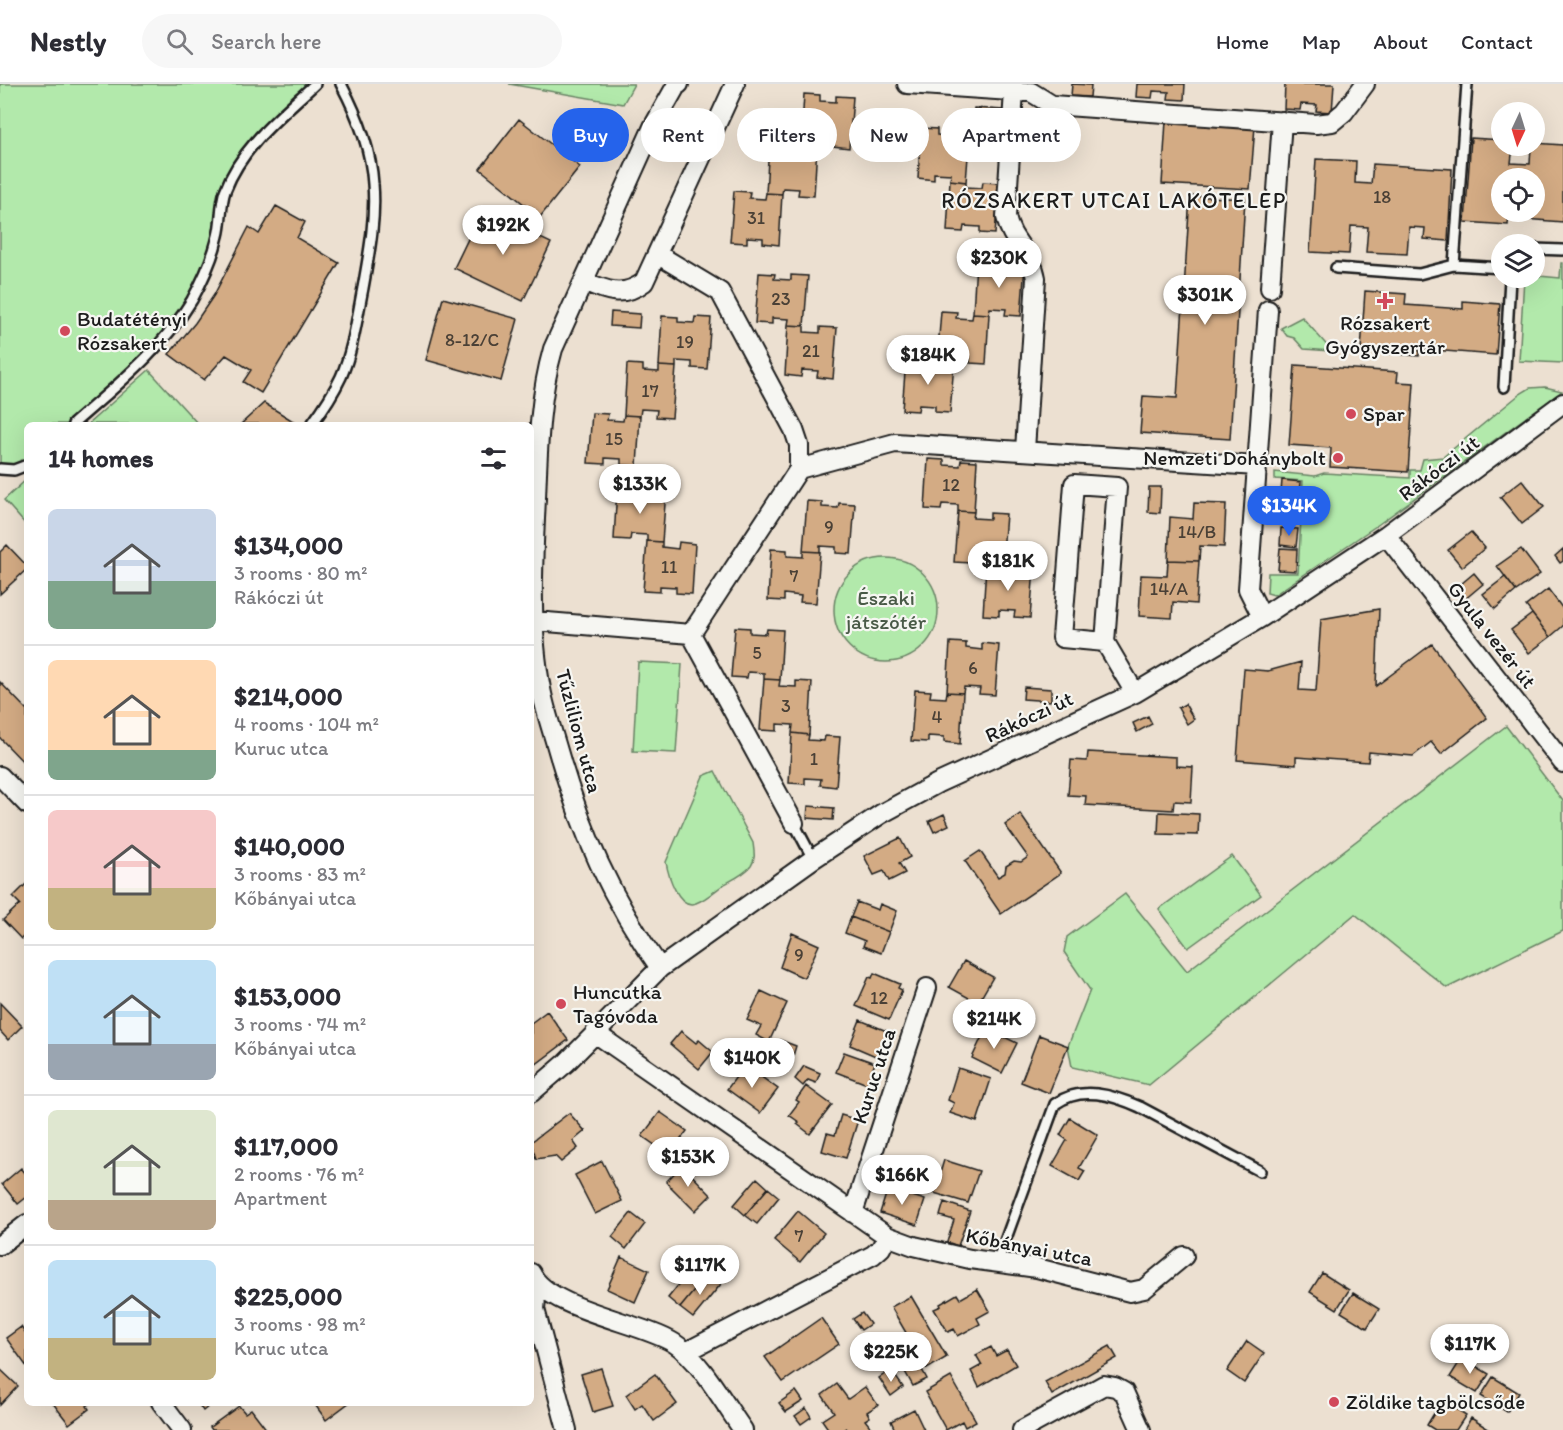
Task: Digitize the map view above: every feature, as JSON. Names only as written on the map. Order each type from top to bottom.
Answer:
[{"type":"street","name":"Tűzliliom utca","points":[[534,538],[542,397],[553,349],[653,127],[676,86],[680,84]]},
{"type":"street","points":[[584,281],[604,290],[620,292],[633,290],[644,282],[735,84]]},
{"type":"street","points":[[907,84],[1026,89],[1052,105],[1316,124],[1332,122],[1344,112],[1365,84]]},
{"type":"street","points":[[1025,450],[1036,278],[1034,265],[1009,230],[1006,217],[1026,89]]},
{"type":"street","points":[[1270,288],[1282,121]]},
{"type":"street","points":[[657,255],[720,292],[794,430],[799,445],[799,469],[691,634]]},
{"type":"street","points":[[1262,617],[1248,589],[1268,309]]},
{"type":"street","name":"Rákóczi út","points":[[534,1090],[566,1063],[660,968],[813,859],[881,814],[938,783],[1135,693],[1262,617],[1386,535],[1563,403]]},
{"type":"street","points":[[799,469],[895,443],[1257,466]]},
{"type":"street","points":[[1076,454],[1062,638],[1105,642]]},
{"type":"street","points":[[1074,484],[1117,487],[1105,642],[1135,693]]},
{"type":"street","name":"Gyula vezér út","points":[[1386,535],[1563,763]]},
{"type":"street","name":"Tűzliliom utca","points":[[534,605],[541,688],[581,825],[615,898],[660,968]]},
{"type":"street","points":[[535,621],[691,634]]},
{"type":"street","points":[[691,634],[794,823]]},
{"type":"street","points":[[0,776],[24,801]]},
{"type":"street","name":"Kuruc utca","points":[[853,1213],[927,988]]},
{"type":"street","name":"Kőbányai utca","points":[[595,1033],[887,1236],[914,1246],[997,1263],[1037,1268],[1130,1292],[1144,1289],[1184,1256]]},
{"type":"street","points":[[686,1352],[873,1255],[881,1248],[887,1236]]},
{"type":"street","points":[[534,1277],[543,1289],[558,1299],[672,1342],[686,1352],[743,1430]]},
{"type":"street","points":[[543,1289],[536,1298],[535,1309],[567,1430]]},
{"type":"street","points":[[1022,1430],[1104,1385],[1124,1392],[1141,1430]]},
{"type":"street","points":[[164,1406],[182,1430]]},
{"type":"lane","points":[[75,422],[138,367],[170,332],[192,299],[208,267],[219,236],[223,199],[239,163],[257,138],[315,84]]},
{"type":"lane","points":[[313,422],[341,377],[351,346],[374,216],[373,182],[365,143],[352,104],[341,84]]},
{"type":"lane","points":[[1454,265],[1467,84]]},
{"type":"lane","points":[[1545,249],[1563,250]]},
{"type":"lane","points":[[1336,268],[1419,274],[1454,265],[1491,267]]},
{"type":"lane","points":[[1504,387],[1509,288]]},
{"type":"lane","points":[[0,469],[14,470],[24,466]]},
{"type":"lane","points":[[794,823],[813,859]]},
{"type":"lane","points":[[997,1263],[1055,1104],[1064,1097],[1096,1093],[1123,1099],[1260,1171]]},
{"type":"green space","points":[[0,84],[315,84],[257,138],[225,190],[208,267],[170,332],[75,422],[24,422],[24,465],[0,469]]},
{"type":"green space","points":[[509,84],[634,84],[623,104]]},
{"type":"green space","points":[[1561,263],[1563,263],[1563,363],[1519,361],[1523,288],[1545,288],[1545,277],[1560,278]]},
{"type":"green space","points":[[1302,317],[1332,351],[1304,349],[1294,338],[1287,336],[1281,328]]},
{"type":"green space","points":[[149,370],[196,422],[90,422]]},
{"type":"green space","points":[[1545,387],[1562,391],[1379,524],[1274,595],[1267,593],[1268,573],[1298,573],[1303,481],[1275,479],[1275,472],[1315,476],[1324,473],[1410,478],[1410,470],[1420,470],[1423,459],[1443,457],[1520,394],[1530,388]]},
{"type":"green space","points":[[24,482],[24,523],[4,500]]},
{"type":"green space","name":"Északi játszótér","points":[[886,558],[906,562],[923,573],[934,590],[938,610],[934,630],[923,647],[906,658],[886,662],[866,658],[849,647],[838,630],[834,610],[838,590],[849,573],[866,562]]},
{"type":"green space","points":[[638,662],[682,664],[676,753],[633,751]]},
{"type":"green space","points":[[1506,726],[1563,801],[1563,931],[1447,988],[1355,914],[1149,1085],[1072,1067],[1068,1046],[1090,990],[1064,952],[1067,937],[1125,894],[1187,971]]},
{"type":"green space","points":[[715,771],[753,843],[754,861],[742,874],[703,900],[690,904],[684,901],[675,890],[666,862],[703,776]]},
{"type":"green space","points":[[1232,856],[1261,895],[1188,948],[1159,909]]},
{"type":"building","points":[[1072,84],[1091,85],[1090,97],[1071,96]]},
{"type":"building","points":[[1137,84],[1185,84],[1184,100],[1168,99],[1169,92],[1153,91],[1152,98],[1136,97]]},
{"type":"building","points":[[1285,84],[1334,84],[1332,112],[1316,111],[1317,105],[1301,104],[1300,110],[1284,109]]},
{"type":"building","points":[[804,94],[820,95],[820,101],[836,102],[836,96],[853,97],[852,108],[849,108],[849,148],[837,146],[837,108],[803,108]]},
{"type":"building","points":[[519,119],[552,145],[552,162],[574,162],[580,167],[540,217],[480,169]]},
{"type":"building","points":[[1166,121],[1255,126],[1250,189],[1162,184]]},
{"type":"building","points":[[929,128],[937,129],[937,135],[941,135],[941,162],[968,162],[966,182],[950,180],[951,174],[934,173],[934,180],[918,178],[919,162],[929,162]]},
{"type":"building","points":[[1471,138],[1491,139],[1491,156],[1512,156],[1511,163],[1530,164],[1530,156],[1545,156],[1545,144],[1563,145],[1563,222],[1545,221],[1545,168],[1491,168],[1491,222],[1508,222],[1508,225],[1465,222]]},
{"type":"building","points":[[1316,159],[1356,161],[1355,183],[1371,184],[1373,164],[1452,169],[1448,241],[1424,239],[1425,228],[1409,227],[1407,254],[1366,252],[1368,227],[1351,226],[1349,254],[1310,252]]},
{"type":"building","points":[[768,162],[816,162],[814,196],[798,195],[799,189],[783,188],[782,194],[766,193]]},
{"type":"building","points":[[950,180],[966,182],[966,187],[982,188],[983,182],[999,183],[995,234],[980,233],[980,227],[964,226],[963,232],[947,231]]},
{"type":"building","points":[[734,191],[750,192],[749,198],[765,199],[766,193],[782,194],[779,245],[763,243],[763,238],[747,237],[747,243],[730,242]]},
{"type":"building","points":[[1190,196],[1245,199],[1230,439],[1140,433],[1143,396],[1177,398]]},
{"type":"building","points":[[276,206],[305,222],[297,238],[339,263],[261,393],[243,382],[251,370],[226,355],[204,380],[169,354],[195,323],[214,295],[249,227],[259,234]]},
{"type":"building","points":[[482,210],[551,243],[523,301],[454,268]]},
{"type":"building","points":[[976,262],[992,263],[991,269],[1008,270],[1008,264],[1025,265],[1021,316],[1005,315],[1006,309],[990,308],[989,314],[973,313]]},
{"type":"building","points":[[759,273],[775,274],[774,279],[791,280],[791,275],[808,276],[804,326],[788,325],[789,319],[772,318],[772,324],[755,323]]},
{"type":"building","points":[[1365,291],[1406,294],[1405,305],[1463,309],[1463,301],[1500,304],[1496,355],[1419,349],[1419,356],[1361,351]]},
{"type":"building","points":[[443,298],[518,319],[501,381],[426,360]]},
{"type":"building","points":[[941,311],[957,312],[956,318],[972,319],[973,313],[989,314],[986,364],[970,363],[970,357],[954,356],[954,363],[937,362]]},
{"type":"building","points":[[611,312],[640,314],[639,328],[610,326]]},
{"type":"building","points":[[662,316],[678,317],[678,322],[694,323],[695,317],[711,318],[707,369],[692,368],[692,362],[676,361],[676,367],[659,366]]},
{"type":"building","points":[[788,325],[804,326],[804,332],[820,333],[820,327],[837,328],[833,379],[817,377],[818,371],[802,370],[801,377],[785,375]]},
{"type":"building","points":[[906,360],[922,361],[921,366],[937,367],[937,362],[954,363],[950,413],[935,412],[935,406],[919,405],[918,411],[902,410]]},
{"type":"building","points":[[627,364],[643,365],[643,371],[659,372],[659,366],[676,367],[672,418],[656,417],[657,410],[641,409],[640,416],[624,415]]},
{"type":"building","name":"Spar","points":[[1295,365],[1398,372],[1397,382],[1414,383],[1408,472],[1330,467],[1331,448],[1289,445]]},
{"type":"building","points":[[264,403],[295,422],[243,422]]},
{"type":"building","points":[[592,413],[608,414],[607,420],[623,421],[624,415],[640,416],[637,466],[621,465],[621,459],[605,458],[605,464],[588,463]]},
{"type":"building","points":[[928,459],[944,460],[944,465],[960,466],[961,460],[977,461],[974,512],[958,511],[958,505],[942,504],[941,510],[925,509]]},
{"type":"building","points":[[1282,480],[1301,482],[1300,494],[1281,493]]},
{"type":"building","points":[[1522,480],[1544,507],[1522,524],[1500,497]]},
{"type":"building","points":[[1149,487],[1161,487],[1160,513],[1148,512]]},
{"type":"building","points":[[617,488],[633,490],[633,495],[649,496],[649,490],[666,491],[662,542],[647,541],[647,535],[631,534],[630,540],[614,539]]},
{"type":"building","points":[[1276,497],[1290,499],[1288,524],[1274,522]]},
{"type":"building","points":[[807,501],[822,502],[822,507],[838,508],[839,503],[855,504],[851,554],[836,553],[836,547],[820,546],[820,552],[803,551]]},
{"type":"building","points":[[1194,503],[1226,504],[1224,547],[1200,546],[1199,561],[1168,560],[1170,517],[1193,519]]},
{"type":"building","points":[[958,511],[974,512],[973,518],[990,519],[990,513],[1006,514],[1002,566],[986,565],[987,557],[971,556],[971,563],[954,562]]},
{"type":"building","points":[[1281,528],[1298,529],[1296,547],[1280,545]]},
{"type":"building","points":[[1471,532],[1485,548],[1462,567],[1448,550]]},
{"type":"building","points":[[647,541],[662,542],[662,547],[678,549],[679,542],[695,544],[692,594],[676,593],[676,587],[660,586],[660,592],[643,591]]},
{"type":"building","points":[[7,545],[24,563],[24,572],[0,594],[0,552]]},
{"type":"building","points":[[1280,548],[1297,549],[1296,571],[1278,570]]},
{"type":"building","points":[[771,549],[787,550],[787,556],[803,557],[803,551],[820,552],[816,603],[800,602],[801,596],[784,594],[784,601],[768,600]]},
{"type":"building","points":[[1521,549],[1540,574],[1516,591],[1497,566]]},
{"type":"building","points":[[1563,549],[1563,561],[1560,563],[1555,556]]},
{"type":"building","points":[[1168,560],[1199,561],[1196,604],[1173,602],[1172,618],[1139,616],[1141,575],[1167,576]]},
{"type":"building","points":[[986,565],[1002,566],[1002,572],[1018,573],[1019,567],[1034,569],[1030,618],[1014,617],[1015,611],[999,610],[999,616],[983,615]]},
{"type":"building","points":[[1474,573],[1483,584],[1464,600],[1455,589]]},
{"type":"building","points":[[1505,577],[1516,591],[1495,609],[1483,594]]},
{"type":"building","points":[[1548,589],[1563,609],[1563,626],[1550,637],[1526,606]]},
{"type":"building","points":[[1379,609],[1376,686],[1432,644],[1487,718],[1441,754],[1431,742],[1413,756],[1369,752],[1368,762],[1296,757],[1296,765],[1237,760],[1244,669],[1268,671],[1301,662],[1299,690],[1316,691],[1321,619]]},
{"type":"building","points":[[1532,614],[1550,637],[1529,653],[1511,630]]},
{"type":"building","points":[[735,627],[750,628],[750,633],[766,634],[767,629],[783,630],[780,680],[764,679],[764,673],[748,672],[747,678],[731,677]]},
{"type":"building","points":[[950,642],[966,643],[966,648],[982,650],[982,643],[999,645],[995,695],[979,694],[980,688],[964,687],[963,693],[947,692]]},
{"type":"building","points":[[764,679],[780,680],[779,686],[796,687],[796,681],[812,682],[809,735],[792,733],[793,725],[777,724],[777,731],[760,730]]},
{"type":"building","points":[[0,682],[24,707],[24,763],[0,738]]},
{"type":"building","points":[[1024,687],[1051,689],[1051,701],[1023,699]]},
{"type":"building","points":[[915,690],[931,691],[930,697],[946,698],[947,692],[963,693],[960,744],[944,742],[944,737],[928,736],[928,742],[911,741]]},
{"type":"building","points":[[1185,704],[1194,719],[1187,724],[1178,708]]},
{"type":"building","points":[[1148,716],[1152,724],[1137,732],[1133,723]]},
{"type":"building","points":[[792,733],[809,735],[808,740],[824,741],[825,736],[840,737],[836,787],[820,785],[821,779],[805,778],[805,784],[789,783]]},
{"type":"building","points":[[1088,752],[1176,757],[1176,766],[1193,767],[1191,802],[1174,801],[1173,810],[1085,805],[1086,796],[1068,795],[1071,760],[1087,761]]},
{"type":"building","points":[[808,806],[834,808],[833,820],[807,818]]},
{"type":"building","points":[[1159,812],[1199,814],[1198,835],[1158,834]]},
{"type":"building","points":[[944,814],[949,825],[934,832],[929,821]]},
{"type":"building","points":[[1020,814],[1061,873],[1001,914],[965,861],[980,851],[998,877],[1005,873],[1006,866],[1014,861],[1021,862],[1028,857],[1005,825]]},
{"type":"building","points":[[900,838],[910,857],[899,863],[905,873],[889,881],[884,871],[874,875],[864,856]]},
{"type":"building","points":[[24,886],[24,936],[21,939],[3,920],[20,904],[13,897]]},
{"type":"building","points":[[857,902],[878,910],[880,904],[897,911],[889,932],[851,917]]},
{"type":"building","points":[[851,917],[889,932],[881,953],[863,946],[865,941],[845,933]]},
{"type":"building","points":[[792,933],[819,945],[804,978],[780,967]]},
{"type":"building","points":[[964,961],[993,977],[978,1003],[949,987]]},
{"type":"building","points":[[874,973],[900,984],[898,988],[902,990],[889,1020],[856,1006],[869,977],[872,978]]},
{"type":"building","points":[[761,991],[787,1003],[769,1042],[756,1035],[761,1026],[747,1020]]},
{"type":"building","points":[[0,1003],[22,1026],[8,1040],[0,1031]]},
{"type":"building","points":[[547,1011],[568,1040],[534,1066],[534,1021]]},
{"type":"building","points":[[860,1020],[889,1032],[878,1057],[850,1045]]},
{"type":"building","points":[[986,1028],[1017,1043],[1002,1073],[972,1058]]},
{"type":"building","points":[[681,1031],[696,1043],[699,1040],[713,1052],[699,1069],[670,1044]]},
{"type":"building","points":[[1039,1035],[1068,1046],[1049,1093],[1021,1082]]},
{"type":"building","points":[[780,1040],[796,1046],[792,1059],[776,1054]]},
{"type":"building","points":[[844,1052],[875,1063],[867,1084],[836,1072]]},
{"type":"building","points":[[745,1065],[778,1089],[760,1113],[727,1089]]},
{"type":"building","points":[[804,1066],[820,1073],[816,1083],[808,1080],[803,1086],[795,1079]]},
{"type":"building","points":[[958,1068],[991,1079],[977,1122],[950,1113],[954,1103],[948,1100]]},
{"type":"building","points":[[806,1086],[832,1105],[810,1134],[789,1115],[799,1102],[796,1100]]},
{"type":"building","points":[[660,1112],[687,1131],[669,1155],[642,1136]]},
{"type":"building","points":[[569,1113],[585,1131],[573,1141],[578,1148],[561,1162],[555,1156],[536,1159],[534,1140]]},
{"type":"building","points":[[841,1115],[858,1120],[846,1158],[822,1151],[827,1133],[835,1135]]},
{"type":"building","points":[[1070,1118],[1098,1135],[1079,1168],[1085,1171],[1079,1181],[1052,1166],[1067,1140],[1060,1135]]},
{"type":"building","points":[[944,1160],[979,1171],[968,1203],[934,1193]]},
{"type":"building","points":[[602,1161],[622,1201],[595,1214],[575,1175]]},
{"type":"building","points":[[682,1165],[711,1195],[695,1211],[666,1182]]},
{"type":"building","points":[[21,1168],[24,1172],[24,1199],[18,1204],[2,1184]]},
{"type":"building","points":[[757,1178],[768,1188],[745,1215],[734,1205]]},
{"type":"building","points":[[768,1188],[779,1197],[757,1224],[745,1215]]},
{"type":"building","points":[[888,1188],[925,1200],[917,1225],[880,1213]]},
{"type":"building","points":[[944,1202],[970,1211],[958,1246],[947,1242],[954,1220],[940,1216]]},
{"type":"building","points":[[798,1211],[824,1233],[800,1262],[774,1240]]},
{"type":"building","points":[[631,1213],[645,1224],[626,1249],[612,1237]]},
{"type":"building","points":[[621,1257],[649,1270],[635,1302],[607,1289]]},
{"type":"building","points":[[696,1263],[708,1274],[680,1308],[668,1298]]},
{"type":"building","points":[[1322,1273],[1349,1290],[1337,1309],[1310,1292]]},
{"type":"building","points":[[708,1274],[721,1284],[693,1318],[680,1308]]},
{"type":"building","points":[[977,1289],[990,1311],[977,1318],[980,1324],[958,1336],[954,1329],[948,1332],[934,1309],[957,1294],[960,1299]]},
{"type":"building","points":[[1353,1293],[1379,1309],[1367,1328],[1341,1312]]},
{"type":"building","points":[[911,1296],[947,1357],[927,1369],[891,1307]]},
{"type":"building","points":[[862,1313],[870,1324],[861,1330],[853,1319]]},
{"type":"building","points":[[821,1318],[839,1344],[783,1382],[765,1357]]},
{"type":"building","points":[[21,1327],[24,1332],[24,1363],[6,1338]]},
{"type":"building","points":[[1247,1341],[1264,1353],[1244,1383],[1227,1371]]},
{"type":"building","points":[[907,1342],[927,1379],[913,1386],[893,1350]]},
{"type":"building","points":[[1110,1346],[1117,1358],[1052,1395],[1045,1382]]},
{"type":"building","points":[[991,1347],[996,1356],[1007,1350],[1016,1365],[979,1387],[971,1371],[982,1365],[976,1355]]},
{"type":"building","points":[[1462,1358],[1489,1374],[1477,1393],[1450,1377]]},
{"type":"building","points":[[601,1368],[613,1406],[593,1412],[581,1374]]},
{"type":"building","points":[[0,1369],[18,1386],[0,1405]]},
{"type":"building","points":[[891,1370],[903,1387],[891,1396],[879,1378]]},
{"type":"building","points":[[655,1374],[677,1404],[654,1421],[642,1404],[635,1409],[626,1395]]},
{"type":"building","points":[[951,1377],[976,1421],[965,1427],[962,1421],[946,1430],[925,1392]]},
{"type":"building","points":[[1493,1377],[1519,1393],[1507,1412],[1481,1396]]},
{"type":"building","points":[[837,1384],[848,1399],[865,1387],[878,1405],[867,1412],[870,1417],[865,1420],[873,1430],[848,1430],[846,1428],[829,1430],[822,1420],[834,1412],[822,1395]]},
{"type":"building","points":[[796,1391],[803,1401],[786,1412],[779,1403]]},
{"type":"building","points":[[1442,1400],[1466,1415],[1456,1430],[1435,1430],[1427,1425]]},
{"type":"building","points":[[55,1406],[87,1406],[89,1409],[69,1424]]},
{"type":"building","points":[[200,1406],[209,1406],[203,1411]]},
{"type":"building","points":[[239,1406],[245,1413],[251,1409],[267,1430],[212,1430],[210,1427]]},
{"type":"building","points":[[316,1406],[345,1406],[326,1420]]},
{"type":"building","points":[[806,1408],[811,1417],[801,1424],[795,1416]]},
{"type":"building","points":[[914,1409],[924,1430],[895,1430],[891,1421]]},
{"type":"building","points":[[1471,1418],[1490,1430],[1464,1430]]},
{"type":"place","name":"Rózsakert Gyógyszertár","points":[[1385,301]]},
{"type":"place","name":"Budatétényi Rózsakert","points":[[65,331]]},
{"type":"place","name":"Spar","points":[[1351,414]]},
{"type":"place","name":"Nemzeti Dohánybolt","points":[[1338,458]]},
{"type":"place","name":"Huncutka Tagóvoda","points":[[561,1004]]},
{"type":"place","name":"Zöldike tagbölcsőde","points":[[1334,1402]]},
{"type":"district","name":"RÓZSAKERT UTCAI LAKÓTELEP","points":[[1114,200]]}]
